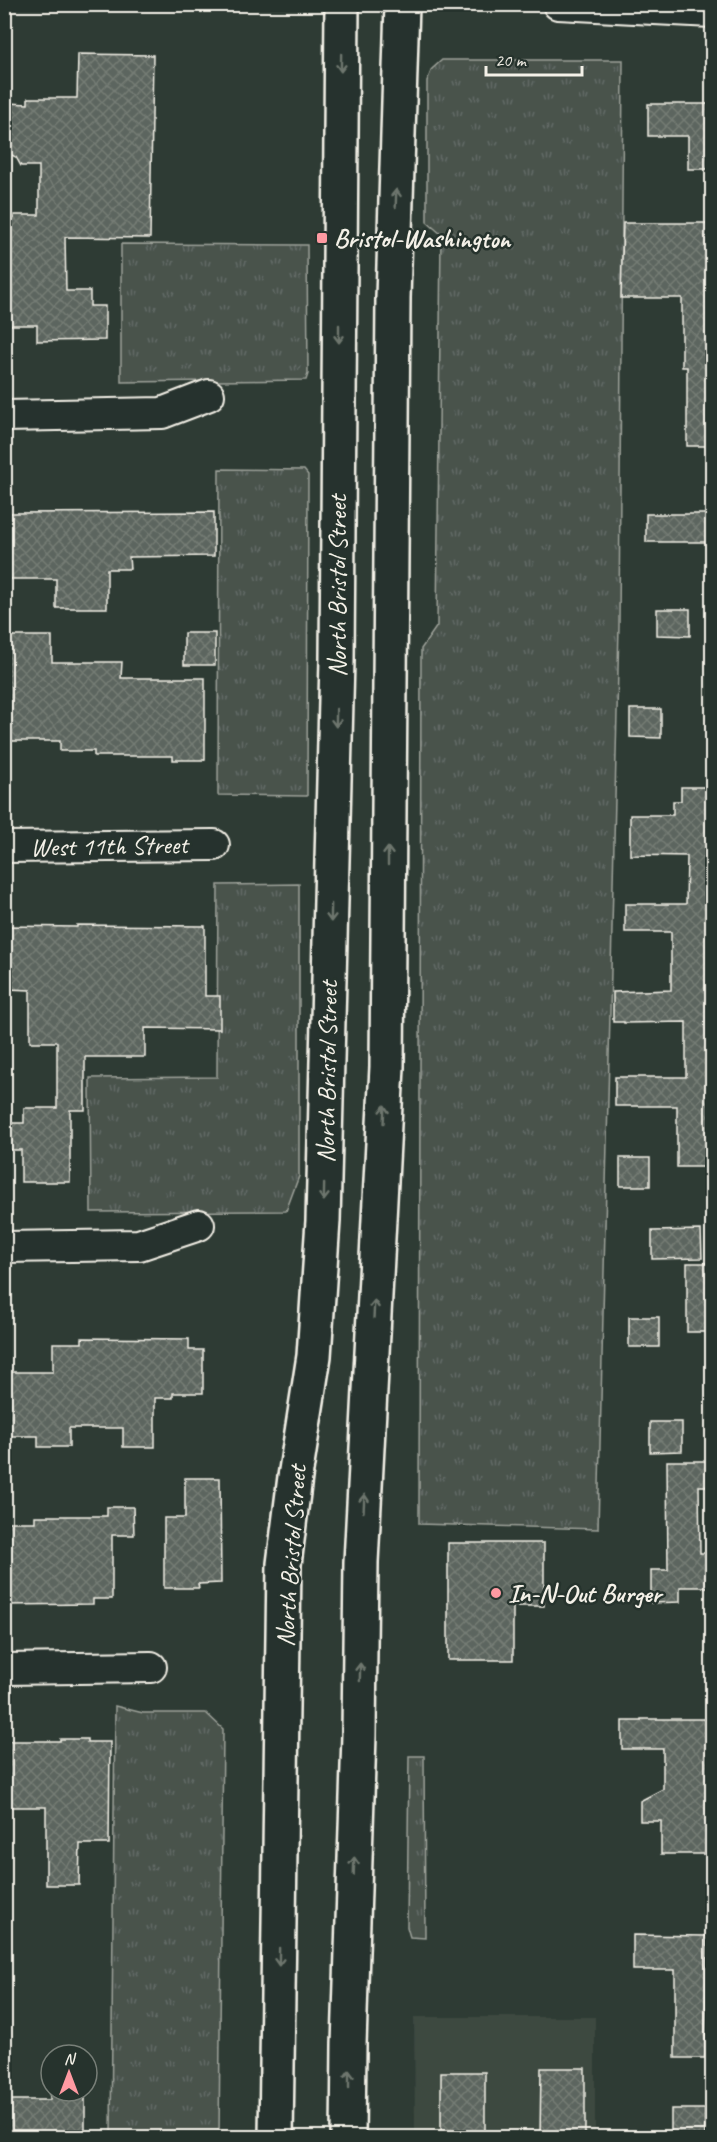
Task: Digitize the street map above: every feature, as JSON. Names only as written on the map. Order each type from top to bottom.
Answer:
[{"type":"main road","name":"North Bristol Street","points":[[276,2138],[284,1564],[314,1356],[323,1221],[337,660],[342,4]]},
{"type":"main road","name":"North Bristol Street","points":[[348,2138],[359,1735],[361,1562],[387,1067],[393,298],[402,4]]},
{"type":"street","points":[[558,4],[712,12]]},
{"type":"street","points":[[4,416],[162,413],[208,395]]},
{"type":"street","name":"West 11th Street","points":[[4,847],[214,845]]},
{"type":"street","points":[[4,1247],[139,1245],[199,1225]]},
{"type":"street","points":[[4,1669],[151,1667]]},
{"type":"shaded area","points":[[414,2017],[595,2017],[595,2137],[415,2137]]},
{"type":"green space","points":[[442,60],[623,60],[619,626],[598,1529],[419,1524],[421,649],[437,626],[441,234],[427,222],[427,81],[432,69]]},
{"type":"green space","points":[[121,244],[307,245],[308,374],[306,380],[121,382]]},
{"type":"green space","points":[[219,469],[304,470],[308,475],[307,796],[218,795]]},
{"type":"green space","points":[[299,884],[299,1176],[286,1211],[91,1212],[90,1078],[217,1077],[218,885]]},
{"type":"green space","points":[[115,1706],[143,1713],[206,1713],[223,1729],[219,2137],[111,2137]]},
{"type":"green space","points":[[409,1756],[424,1756],[425,1938],[410,1937],[407,1927]]},
{"type":"building","points":[[78,54],[153,55],[150,238],[65,237],[66,291],[90,291],[90,306],[105,306],[105,340],[37,341],[37,325],[4,325],[4,218],[14,218],[14,215],[39,215],[39,166],[21,166],[16,157],[7,153],[8,103],[28,104],[28,98],[77,98]]},
{"type":"building","points":[[648,104],[712,104],[712,169],[688,169],[688,136],[648,136]]},
{"type":"building","points":[[623,223],[712,223],[712,446],[687,446],[687,367],[682,367],[682,298],[621,298]]},
{"type":"building","points":[[214,512],[214,556],[129,557],[130,569],[107,569],[107,608],[56,608],[56,579],[4,579],[4,513]]},
{"type":"building","points":[[646,514],[712,514],[712,542],[646,542]]},
{"type":"building","points":[[657,609],[690,609],[690,636],[657,635]]},
{"type":"building","points":[[184,633],[215,633],[215,665],[184,665]]},
{"type":"building","points":[[4,636],[52,636],[52,662],[122,662],[121,678],[205,678],[205,760],[173,760],[173,756],[94,756],[94,751],[60,751],[60,741],[4,741]]},
{"type":"building","points":[[630,709],[661,709],[661,738],[630,737]]},
{"type":"building","points":[[681,787],[712,787],[712,1167],[677,1167],[677,1106],[615,1106],[615,1077],[686,1077],[686,1022],[613,1022],[613,992],[671,990],[671,932],[625,932],[625,904],[686,904],[687,856],[630,855],[630,815],[673,815],[673,801],[681,801]]},
{"type":"building","points":[[77,925],[205,926],[205,996],[220,996],[220,1029],[145,1028],[145,1057],[85,1057],[85,1110],[70,1110],[70,1182],[21,1182],[21,1150],[4,1150],[4,1123],[24,1123],[24,1108],[57,1108],[57,1042],[30,1042],[30,990],[8,989],[8,926],[77,927]]},
{"type":"building","points":[[620,1158],[650,1158],[650,1186],[620,1186]]},
{"type":"building","points":[[701,1230],[702,1258],[652,1259],[652,1231]]},
{"type":"building","points":[[687,1263],[712,1263],[712,1332],[687,1332]]},
{"type":"building","points":[[629,1317],[659,1317],[659,1347],[629,1347]]},
{"type":"building","points":[[82,1338],[189,1339],[189,1350],[203,1350],[203,1393],[173,1393],[173,1398],[155,1398],[155,1447],[123,1447],[123,1428],[69,1428],[69,1447],[38,1447],[38,1436],[4,1436],[4,1372],[53,1372],[53,1343],[82,1343]]},
{"type":"building","points":[[650,1422],[682,1422],[682,1451],[650,1452]]},
{"type":"building","points":[[667,1461],[712,1461],[712,1486],[699,1486],[700,1553],[710,1553],[710,1587],[680,1587],[680,1602],[651,1603],[651,1570],[668,1570]]},
{"type":"building","points":[[185,1478],[220,1478],[221,1583],[198,1584],[199,1588],[164,1588],[164,1518],[185,1518]]},
{"type":"building","points":[[107,1507],[133,1507],[134,1535],[112,1535],[112,1599],[93,1599],[93,1604],[4,1605],[4,1522],[35,1522],[35,1516],[107,1516]]},
{"type":"building","name":"In-N-Out Burger","points":[[448,1543],[544,1543],[544,1606],[513,1606],[513,1660],[448,1660]]},
{"type":"building","points":[[641,1719],[712,1719],[708,1854],[661,1854],[661,1821],[640,1821],[640,1801],[663,1789],[663,1749],[622,1749],[622,1721],[641,1721]]},
{"type":"building","points":[[60,1739],[110,1742],[109,1844],[80,1844],[79,1885],[46,1885],[46,1807],[4,1807],[4,1741],[60,1741]]},
{"type":"building","points":[[633,1935],[707,1936],[705,2058],[675,2058],[675,1970],[633,1970]]},
{"type":"building","points":[[541,2068],[585,2068],[585,2138],[540,2138]]},
{"type":"building","points":[[441,2072],[485,2072],[485,2138],[441,2138]]},
{"type":"building","points":[[4,2100],[85,2103],[85,2138],[4,2138]]},
{"type":"building","points":[[671,2109],[705,2109],[705,2138],[671,2138]]},
{"type":"place","name":"Bristol-Washington","points":[[322,238]]},
{"type":"place","name":"In-N-Out Burger","points":[[496,1593]]}]
